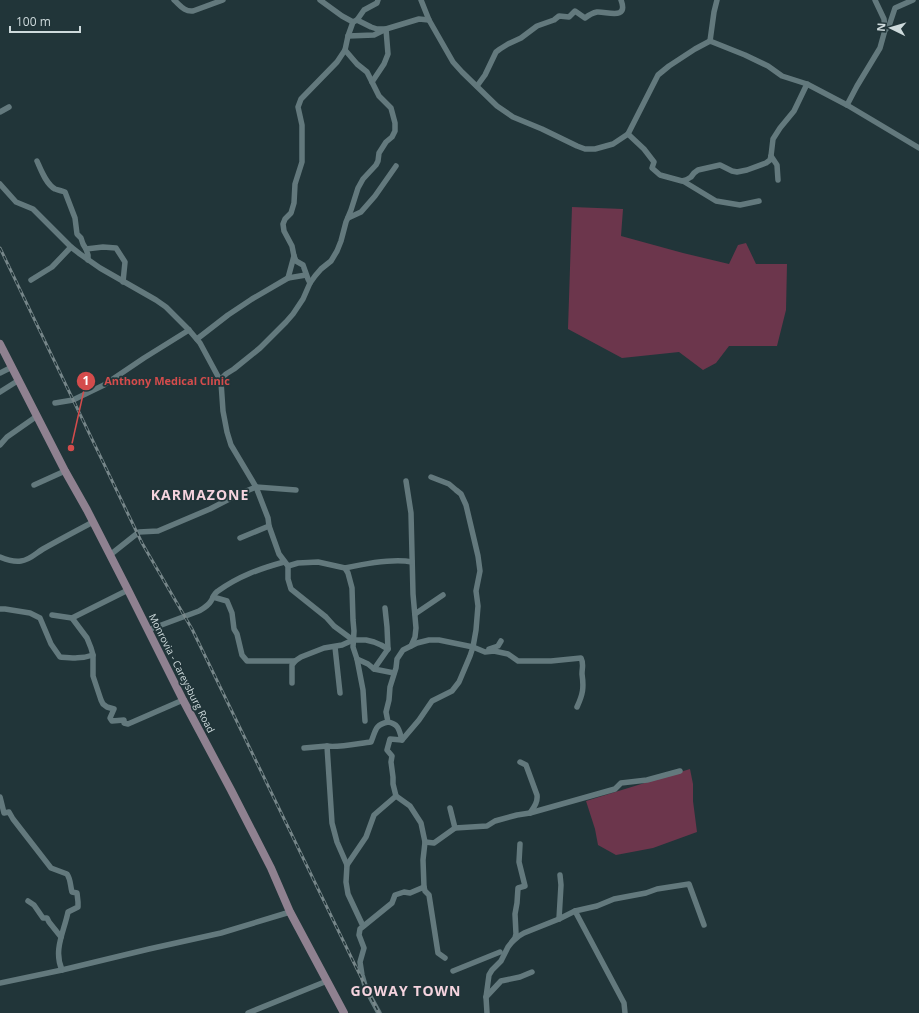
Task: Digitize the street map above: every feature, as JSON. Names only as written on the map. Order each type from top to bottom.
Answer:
[{"type":"main road","name":"Monrovia - Careysburg Road","points":[[0,344],[271,868],[290,912],[344,1013]]},
{"type":"street","points":[[174,0],[183,9],[188,11],[193,11],[223,0]]},
{"type":"street","points":[[320,0],[342,16],[377,29],[386,29]]},
{"type":"street","points":[[310,283],[302,265],[296,261],[292,246],[284,231],[283,224],[285,218],[291,213],[294,203],[295,184],[302,162],[302,125],[298,107],[301,99],[337,62],[345,50],[348,36],[355,21],[364,10],[377,3],[378,0]]},
{"type":"street","points":[[421,0],[429,20],[453,62],[497,106],[513,117],[577,146],[595,149],[613,144],[628,134],[658,75],[694,49],[710,41],[768,66],[782,76],[807,84],[919,148]]},
{"type":"street","points":[[477,86],[485,76],[496,52],[521,38],[537,26],[554,20],[559,16],[569,17],[575,11],[585,18],[593,13],[599,12],[616,14],[623,9],[621,0]]},
{"type":"street","points":[[710,41],[717,0]]},
{"type":"street","points":[[847,106],[880,48],[885,30],[884,19],[875,0]]},
{"type":"street","points":[[900,0],[910,1]]},
{"type":"street","points":[[885,30],[889,26],[894,8],[910,1]]},
{"type":"street","points":[[348,36],[374,35],[386,29],[419,19],[429,20]]},
{"type":"street","points":[[372,82],[384,64],[388,54],[386,29]]},
{"type":"street","points":[[221,382],[226,374],[260,348],[286,322],[303,299],[310,283],[321,269],[332,261],[341,241],[360,184],[378,162],[379,153],[386,142],[392,137],[395,130],[395,123],[390,108],[379,96],[367,72],[357,64],[345,50]]},
{"type":"street","points":[[682,180],[686,180],[691,177],[698,170],[720,165],[737,172],[747,170],[770,160],[773,139],[794,110],[807,84]]},
{"type":"street","points":[[0,112],[9,107]]},
{"type":"street","points":[[628,134],[644,149],[654,162],[652,168],[660,175],[682,180],[716,202],[740,205],[759,201]]},
{"type":"street","points":[[771,156],[777,165],[778,180]]},
{"type":"street","points":[[37,161],[51,186],[65,192],[75,218],[76,234],[81,238],[88,254],[88,260]]},
{"type":"street","points":[[348,218],[361,212],[375,196],[396,166]]},
{"type":"street","points":[[0,184],[16,202],[32,209],[71,247],[88,260],[166,307],[197,339],[221,382],[223,411],[231,445],[256,487],[268,518],[269,526],[279,554],[286,564],[291,589],[326,617],[334,626],[353,640]]},
{"type":"street","points":[[31,280],[52,267],[71,247]]},
{"type":"street","points":[[86,249],[103,247],[116,248],[125,262],[123,282]]},
{"type":"street","points":[[288,278],[294,256]]},
{"type":"street","points":[[197,339],[252,299],[288,278],[306,275]]},
{"type":"street","points":[[55,403],[74,400],[104,385],[189,330]]},
{"type":"street","points":[[0,373],[12,367]]},
{"type":"street","points":[[0,392],[19,380]]},
{"type":"street","points":[[0,445],[7,437],[37,416]]},
{"type":"street","points":[[34,485],[65,470]]},
{"type":"street","points":[[402,740],[419,720],[432,701],[452,691],[459,682],[473,647],[477,612],[476,591],[480,570],[466,506],[461,494],[449,484],[431,477]]},
{"type":"street","points":[[406,481],[411,513],[413,594],[416,628],[416,637],[411,646]]},
{"type":"street","points":[[110,555],[139,532],[158,531],[210,509],[256,487],[296,490]]},
{"type":"street","points":[[0,557],[14,561],[27,560],[93,522]]},
{"type":"street","points":[[240,538],[269,526]]},
{"type":"street","points":[[148,630],[205,608],[210,603],[216,591],[240,577],[286,564],[318,562],[345,568],[361,564],[383,562],[412,562]]},
{"type":"street","points":[[345,568],[352,588],[354,631],[352,646],[357,659],[363,690],[365,721]]},
{"type":"street","points":[[52,615],[72,618],[128,590]]},
{"type":"street","points":[[415,614],[444,595]]},
{"type":"street","points":[[213,597],[227,601],[232,613],[234,629],[237,634],[242,655],[247,661],[295,661]]},
{"type":"street","points":[[374,669],[388,649],[385,608]]},
{"type":"street","points":[[0,609],[30,613],[40,618],[51,644],[60,657],[84,658],[93,654]]},
{"type":"street","points":[[72,618],[87,638],[93,654],[94,682],[103,704],[114,710],[110,718],[112,721],[124,720],[124,723],[128,724],[183,700]]},
{"type":"street","points":[[292,683],[292,665],[301,656],[324,648],[335,647],[353,640],[366,640],[374,642],[388,649]]},
{"type":"street","points":[[388,722],[386,712],[397,659],[403,650],[417,643],[428,640],[439,640],[473,647],[485,652],[494,651],[508,654],[518,661],[551,661],[581,658],[583,663],[582,673],[584,681],[583,690],[577,707]]},
{"type":"street","points":[[485,652],[488,649],[498,646],[501,641]]},
{"type":"street","points":[[335,647],[340,692]]},
{"type":"street","points":[[357,659],[368,664],[374,669],[394,673]]},
{"type":"street","points":[[304,748],[372,742],[377,727],[388,722],[394,724],[400,731],[402,740]]},
{"type":"street","points":[[402,740],[390,739],[387,750],[392,756],[391,762],[393,784],[396,796],[410,806],[421,823],[425,842],[423,860],[424,887],[425,891],[430,895],[438,953],[445,958]]},
{"type":"street","points":[[327,746],[332,823],[337,842],[347,865],[346,882],[348,894],[363,926]]},
{"type":"street","points":[[520,762],[526,765],[538,799],[530,813]]},
{"type":"street","points":[[425,842],[434,843],[455,828],[487,826],[495,821],[530,813],[615,789],[621,783],[647,780],[680,771]]},
{"type":"street","points":[[347,865],[366,837],[374,815],[396,796]]},
{"type":"street","points":[[0,797],[4,812],[9,812],[51,868],[67,874],[71,883],[70,888],[72,892],[77,893],[78,907],[68,912],[61,937],[58,956],[59,965],[62,970]]},
{"type":"street","points":[[450,808],[455,828]]},
{"type":"street","points":[[512,942],[515,938],[516,931],[515,914],[518,888],[525,886],[519,862],[520,844]]},
{"type":"street","points":[[559,919],[561,885],[560,875]]},
{"type":"street","points":[[487,1013],[486,997],[489,975],[501,961],[508,946],[518,936],[575,912],[597,906],[614,899],[657,888],[689,884],[704,925]]},
{"type":"street","points":[[380,1013],[366,989],[360,969],[360,962],[364,948],[359,935],[360,929],[392,903],[395,895],[404,892],[410,893],[424,887]]},
{"type":"street","points":[[28,901],[34,905],[43,918],[47,918],[61,937]]},
{"type":"street","points":[[0,983],[221,933],[290,912]]},
{"type":"street","points":[[575,912],[624,1003],[626,1013]]},
{"type":"street","points":[[453,971],[500,952]]},
{"type":"street","points":[[486,997],[501,981],[520,977],[532,972]]},
{"type":"street","points":[[248,1013],[327,981]]},
{"type":"shaded area","points":[[572,207],[623,209],[621,236],[683,253],[729,264],[738,245],[746,243],[756,264],[787,264],[786,310],[777,346],[729,346],[716,363],[703,370],[679,352],[622,358],[568,329]]},
{"type":"shaded area","points":[[690,769],[693,784],[693,801],[697,832],[653,848],[616,855],[598,845],[595,829],[586,801]]},
{"type":"railway","points":[[0,248],[142,543],[192,629],[379,1013]]},
{"type":"place","name":"Anthony Medical Clinic","points":[[71,448]]},
{"type":"district","name":"KARMAZONE","points":[[200,494]]},
{"type":"district","name":"GOWAY TOWN","points":[[406,990]]}]
